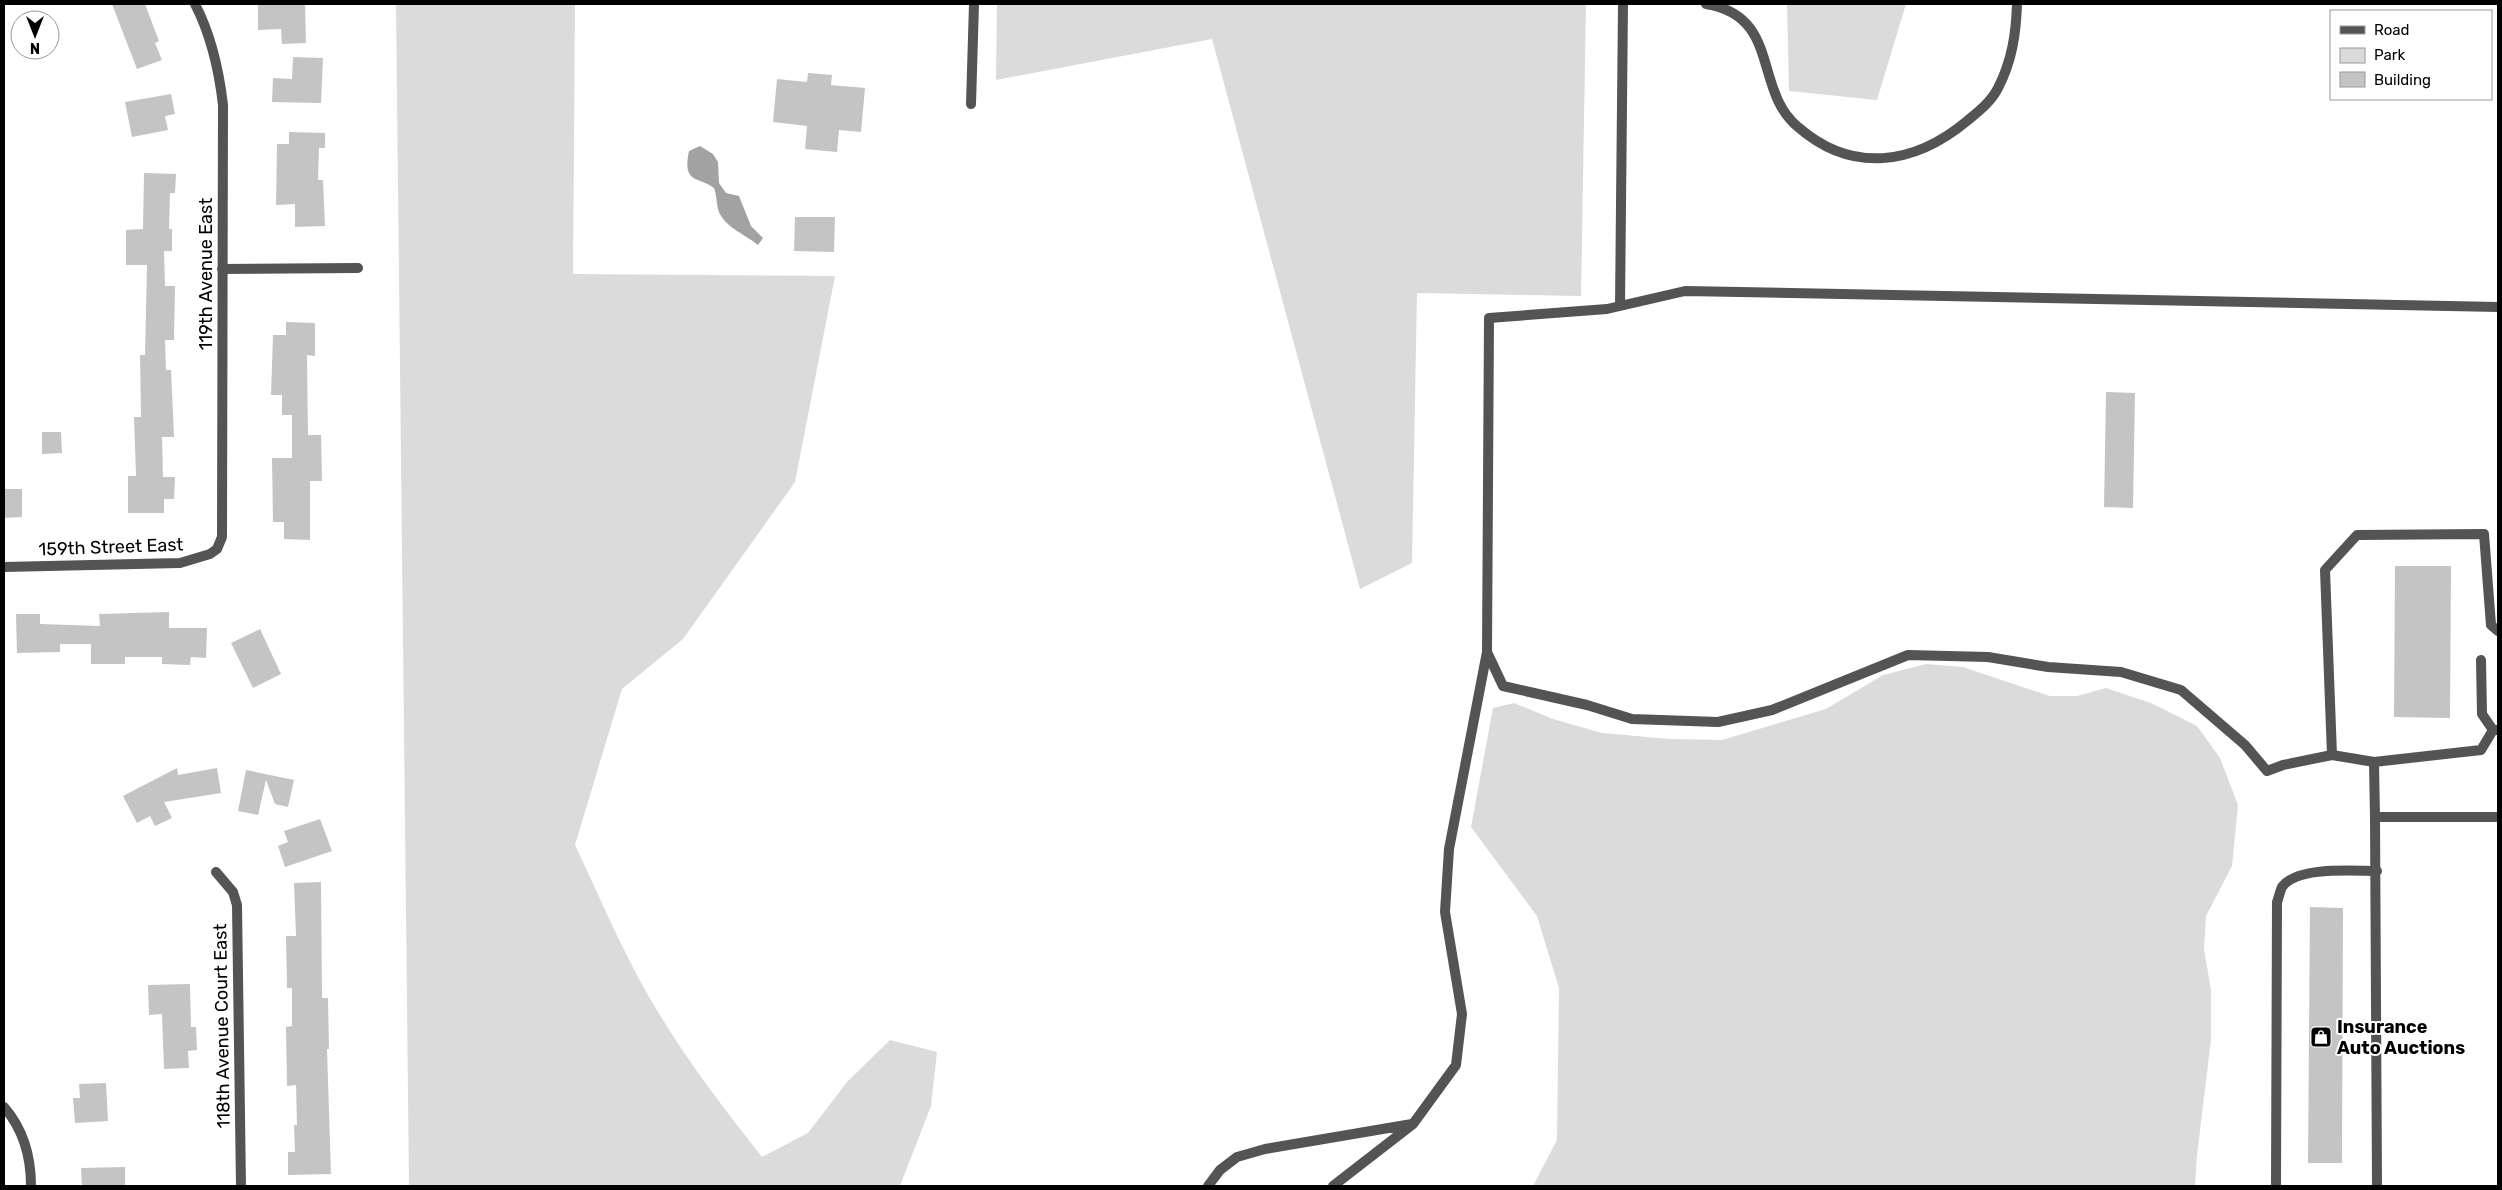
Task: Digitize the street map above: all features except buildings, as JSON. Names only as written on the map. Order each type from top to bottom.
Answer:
[{"type":"street","name":"119th Avenue East","points":[[195,4],[208,35],[220,74],[223,105],[222,536],[217,549]]},
{"type":"street","points":[[971,104],[974,4]]},
{"type":"street","points":[[1620,306],[1622,4]]},
{"type":"street","points":[[1706,4],[1720,6],[1735,12],[1756,35],[1784,111],[1796,126],[1827,147],[1851,157],[1888,158],[1916,153],[1938,142],[1983,108],[1997,90],[2008,66],[2014,44],[2016,4]]},
{"type":"street","points":[[222,269],[358,268]]},
{"type":"street","points":[[1333,1186],[1414,1124],[1456,1065],[1462,1014],[1445,912],[1449,849],[1487,652],[1489,318],[1607,309],[1685,291],[2498,307]]},
{"type":"street","points":[[2332,755],[2325,570],[2357,535],[2484,534],[2491,625],[2498,631]]},
{"type":"street","name":"159th Street East","points":[[4,567],[180,563],[210,554],[217,549]]},
{"type":"street","points":[[1487,652],[1503,686],[1587,706],[1632,720],[1718,722],[1772,710],[1908,655],[1988,657],[2048,667],[2121,672],[2181,690],[2245,745],[2267,771],[2332,755],[2374,762],[2481,750],[2495,730],[2482,714],[2480,660]]},
{"type":"street","points":[[2374,762],[2376,817],[2377,1186]]},
{"type":"street","points":[[2376,817],[2498,817]]},
{"type":"street","points":[[2276,1186],[2277,902],[2282,887],[2298,875],[2314,872],[2376,871]]},
{"type":"street","name":"118th Avenue Court East","points":[[216,872],[233,892],[237,905],[240,1186]]},
{"type":"street","points":[[4,1108],[24,1138],[31,1162],[31,1186]]},
{"type":"street","points":[[1208,1186],[1220,1170],[1237,1158],[1265,1149],[1414,1124]]},
{"type":"green space","points":[[396,4],[575,4],[573,274],[835,276],[795,482],[683,639],[622,689],[575,845],[648,995],[696,1070],[762,1157],[808,1133],[847,1082],[890,1040],[937,1052],[931,1106],[900,1186],[409,1186]]},
{"type":"green space","points":[[997,4],[1586,4],[1581,296],[1417,293],[1412,563],[1360,589],[1212,39],[996,80]]},
{"type":"green space","points":[[1787,4],[1906,4],[1877,100],[1789,91]]},
{"type":"green space","points":[[1926,664],[1963,667],[2050,696],[2077,696],[2106,688],[2151,703],[2197,726],[2220,758],[2238,805],[2232,866],[2206,916],[2204,949],[2211,990],[2211,1040],[2195,1186],[1533,1186],[1557,1140],[1559,988],[1537,916],[1471,827],[1493,708],[1514,703],[1553,719],[1602,733],[1670,739],[1722,740],[1826,709],[1883,675]]},
{"type":"shaded area","points":[[700,146],[713,154],[718,162],[719,183],[726,193],[739,196],[751,226],[763,238],[758,245],[731,226],[722,217],[718,209],[714,188],[690,174],[687,162],[689,151]]},
{"type":"place","name":"Insurance Auto Auctions","points":[[2321,1037]]}]
